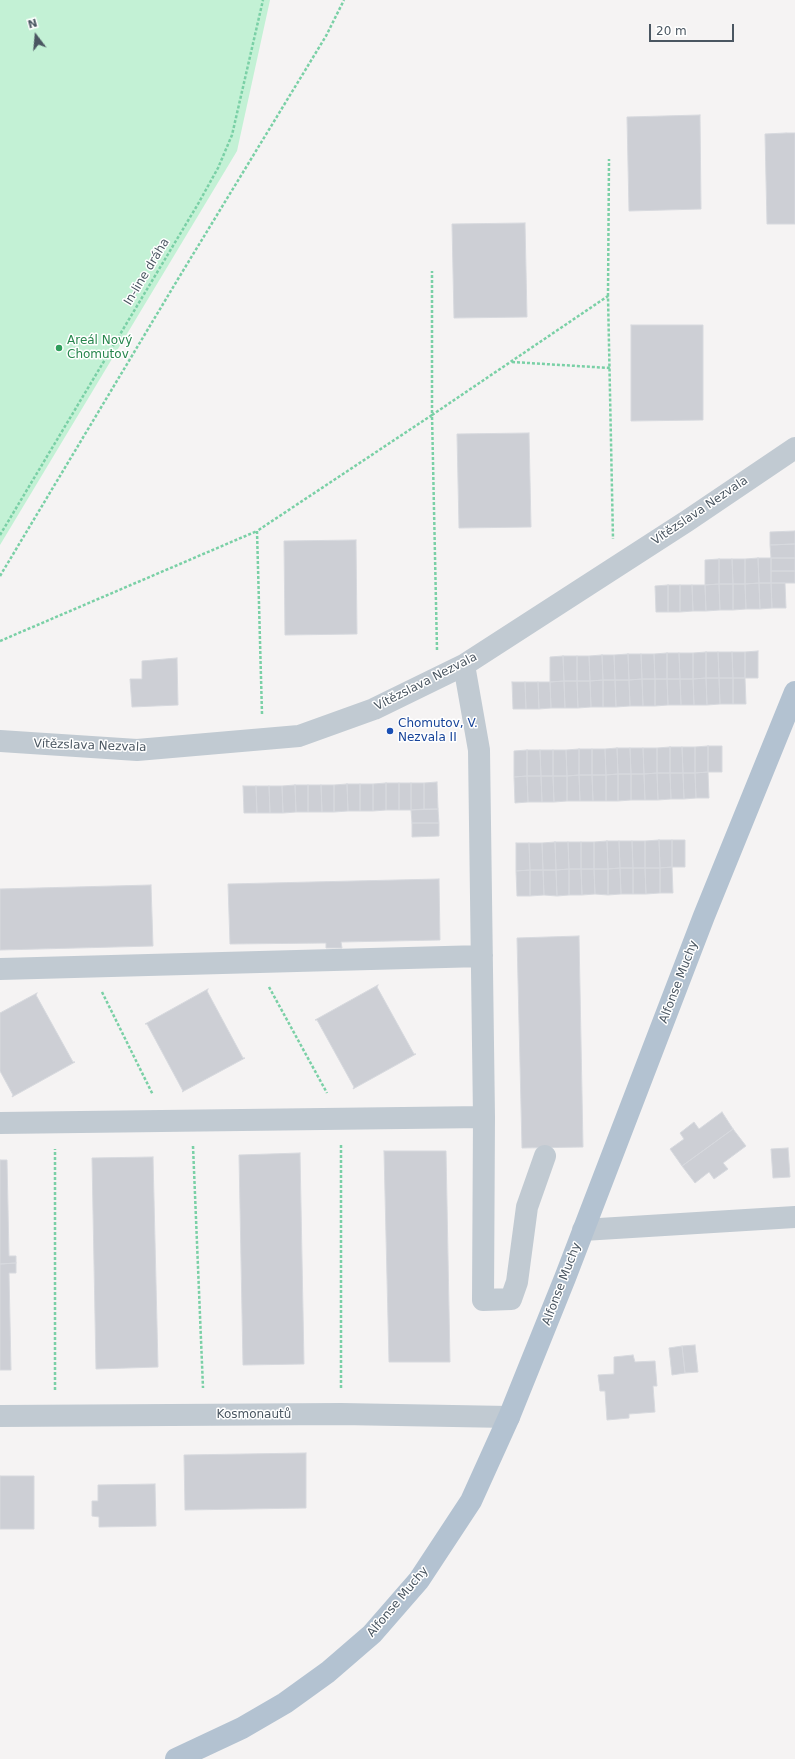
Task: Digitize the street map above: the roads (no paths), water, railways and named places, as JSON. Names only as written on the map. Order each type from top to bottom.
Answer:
[{"type":"main road","name":"Alfonse Muchy","points":[[176,1759],[242,1728],[285,1703],[328,1672],[372,1634],[419,1580],[471,1501],[509,1417],[704,916],[795,692]]},
{"type":"street","name":"Vítězslava Nezvala","points":[[0,741],[138,750],[298,736],[374,709],[438,676],[464,665],[795,448]]},
{"type":"street","points":[[464,665],[479,750],[484,1117],[482,1300],[511,1299],[517,1282],[528,1207],[545,1156]]},
{"type":"street","points":[[0,969],[482,956]]},
{"type":"street","points":[[0,1123],[484,1117]]},
{"type":"street","points":[[583,1230],[795,1217]]},
{"type":"street","name":"Kosmonautů","points":[[0,1416],[342,1414],[509,1417]]},
{"type":"place","name":"Areál Nový Chomutov","points":[[59,348]]},
{"type":"place","name":"Chomutov, V. Nezvala II","points":[[390,731]]}]
